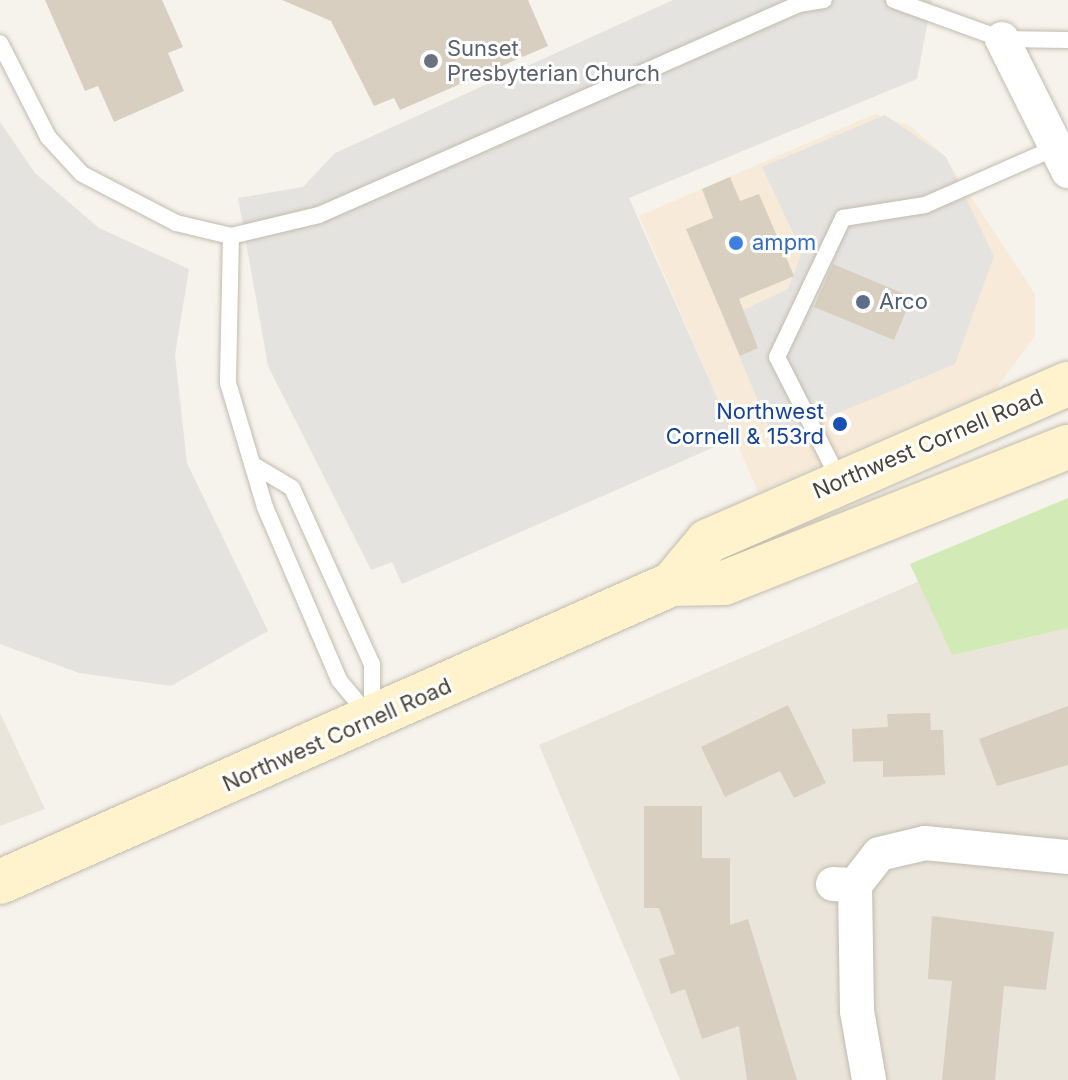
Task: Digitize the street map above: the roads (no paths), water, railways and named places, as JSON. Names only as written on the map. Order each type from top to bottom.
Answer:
[{"type":"main road","name":"Northwest Cornell Road","points":[[672,584],[708,541],[1068,384]]},
{"type":"main road","name":"Northwest Cornell Road","points":[[0,882],[372,721],[672,584],[724,583],[1068,447]]},
{"type":"street","points":[[1002,39],[1063,153]]},
{"type":"street","points":[[869,1080],[857,1011],[844,884],[879,854],[925,843],[1068,857]]},
{"type":"lane","points":[[0,43],[48,137],[82,174],[176,223],[231,236],[319,215],[799,4],[824,0]]},
{"type":"lane","points":[[894,0],[1002,39],[1068,40]]},
{"type":"lane","points":[[841,482],[777,357],[843,218],[925,205],[1063,153]]},
{"type":"lane","points":[[231,236],[228,383],[252,464],[339,680],[372,721]]},
{"type":"lane","points":[[252,464],[292,488],[372,664],[372,721]]},
{"type":"place","name":"Sunset Presbyterian Church","points":[[431,61]]},
{"type":"place","name":"ampm","points":[[736,243]]},
{"type":"place","name":"Arco","points":[[863,302]]},
{"type":"place","name":"Northwest Cornell & 153rd","points":[[840,424]]}]
